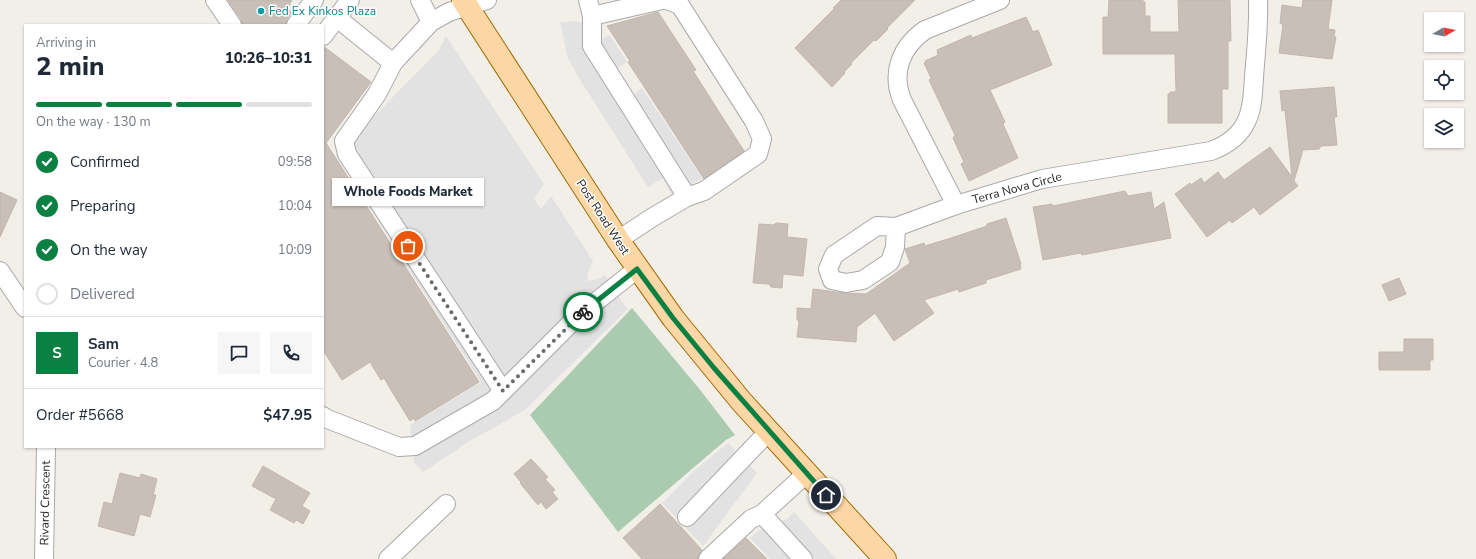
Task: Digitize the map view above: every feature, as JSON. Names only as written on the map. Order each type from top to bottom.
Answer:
[{"type":"main road","name":"Post Road West","points":[[473,2],[637,269],[694,345],[884,559]]},
{"type":"street","points":[[215,0],[231,24]]},
{"type":"street","points":[[297,24],[314,0]]},
{"type":"street","points":[[324,35],[350,0]]},
{"type":"street","points":[[420,0],[431,22]]},
{"type":"street","points":[[662,0],[590,8],[592,46],[687,197]]},
{"type":"street","points":[[618,240],[652,217],[687,197],[704,191],[758,154],[762,139],[754,121],[680,5],[667,0]]},
{"type":"street","name":"Terra Nova Circle","points":[[1000,0],[925,30],[906,48],[900,58],[898,69],[899,92],[902,100],[956,205],[1042,179],[1212,151],[1223,147],[1233,140],[1247,121],[1252,104],[1258,0]]},
{"type":"street","points":[[473,2],[449,12],[431,22],[418,36],[393,63],[377,94],[344,141],[347,154],[503,391]]},
{"type":"street","points":[[337,18],[393,63]]},
{"type":"street","points":[[896,227],[956,205]]},
{"type":"street","points":[[324,417],[399,447],[415,446],[493,401],[578,316],[637,269]]},
{"type":"street","points":[[0,271],[24,307]]},
{"type":"street","points":[[687,517],[769,431]]},
{"type":"street","name":"Rivard Crescent","points":[[44,559],[46,448]]},
{"type":"street","points":[[708,559],[751,519],[762,514],[807,473]]},
{"type":"street","points":[[388,559],[446,504]]},
{"type":"street","points":[[762,514],[803,559]]},
{"type":"green space","points":[[632,308],[701,391],[735,435],[726,440],[618,532],[530,415]]},
{"type":"shaded area","points":[[575,21],[600,27],[601,39],[610,35],[627,62],[615,69],[632,96],[642,88],[702,178],[672,195],[663,178],[648,187],[568,58],[560,22]]},
{"type":"shaded area","points":[[446,36],[544,184],[534,199],[541,209],[551,196],[593,261],[587,275],[588,281],[598,279],[605,275],[628,309],[525,410],[470,441],[423,472],[414,462],[410,425],[481,382],[336,155],[439,50]]},
{"type":"shaded area","points":[[728,443],[757,473],[703,546],[662,503],[694,471]]},
{"type":"shaded area","points":[[794,512],[836,559],[770,559],[750,538],[759,530],[787,519]]},
{"type":"building","name":"Fed Ex Kinkos Plaza","points":[[228,0],[292,0],[287,9],[292,12],[287,19],[286,24],[242,24],[241,19]]},
{"type":"building","points":[[841,0],[915,0],[876,41],[874,40],[851,63],[852,64],[844,72],[845,73],[832,87],[795,48]]},
{"type":"building","points":[[1109,0],[1143,0],[1143,2],[1145,2],[1145,16],[1150,16],[1150,32],[1179,32],[1178,0],[1230,0],[1231,41],[1228,41],[1228,89],[1222,89],[1222,123],[1168,123],[1168,94],[1170,94],[1170,92],[1176,92],[1175,54],[1103,54],[1103,17],[1108,17]]},
{"type":"building","points":[[1303,0],[1332,0],[1328,29],[1335,30],[1334,37],[1336,37],[1332,59],[1279,53],[1283,25],[1280,23],[1282,5],[1302,8]]},
{"type":"building","points":[[658,12],[696,70],[693,71],[744,151],[704,179],[628,62],[630,61],[607,26]]},
{"type":"building","points":[[1026,17],[1033,32],[1038,30],[1052,65],[990,90],[1005,122],[1003,124],[1018,158],[969,181],[961,164],[964,162],[953,138],[955,135],[929,80],[931,78],[924,63],[926,62],[925,61],[938,55],[937,50],[971,35],[972,38]]},
{"type":"building","points":[[324,47],[371,82],[326,143],[479,382],[415,421],[414,418],[410,421],[384,378],[381,380],[370,362],[342,380],[324,352]]},
{"type":"building","points":[[1334,87],[1337,117],[1334,117],[1337,145],[1321,146],[1319,149],[1303,150],[1294,181],[1298,186],[1260,215],[1254,207],[1232,223],[1230,220],[1207,237],[1175,194],[1190,183],[1191,185],[1201,178],[1204,183],[1218,172],[1224,180],[1270,147],[1292,177],[1285,110],[1282,111],[1280,91]]},
{"type":"building","points":[[1125,191],[1128,196],[1151,192],[1154,209],[1164,202],[1171,238],[1082,255],[1081,253],[1043,260],[1033,207],[1052,204],[1053,206]]},
{"type":"building","points":[[0,192],[17,200],[0,237]]},
{"type":"building","points":[[1006,218],[1021,264],[1021,269],[986,280],[986,283],[959,292],[958,289],[924,300],[934,313],[894,341],[875,313],[857,327],[856,342],[797,337],[799,322],[797,319],[797,308],[811,309],[813,289],[866,294],[910,263],[905,249],[924,243],[925,246],[987,226],[987,224]]},
{"type":"building","points":[[776,223],[788,224],[787,237],[807,239],[803,276],[783,274],[782,288],[771,287],[769,284],[753,283],[759,224],[774,225]]},
{"type":"building","points":[[1399,278],[1406,294],[1389,301],[1382,285]]},
{"type":"building","points":[[1404,339],[1433,339],[1433,360],[1430,360],[1430,370],[1379,370],[1379,352],[1404,352]]},
{"type":"building","points":[[531,459],[548,477],[545,479],[555,490],[552,492],[558,499],[546,509],[541,502],[538,505],[514,474]]},
{"type":"building","points":[[263,466],[310,493],[302,506],[310,511],[303,524],[296,520],[294,523],[270,510],[276,499],[252,486]]},
{"type":"building","points":[[120,473],[140,478],[141,474],[157,479],[153,495],[156,495],[150,517],[140,514],[134,536],[98,526],[104,502],[112,504]]},
{"type":"building","points":[[660,504],[702,550],[698,556],[698,559],[642,559],[623,538]]},
{"type":"building","points":[[746,538],[767,559],[723,559]]},
{"type":"way so far","points":[[408,246],[503,391],[583,312]]},
{"type":"place","name":"Fed Ex Kinkos Plaza","points":[[261,11]]},
{"type":"place","name":"Whole Foods Market","points":[[408,246]]},
{"type":"route","points":[[583,312],[637,269],[694,345],[826,495]]}]
